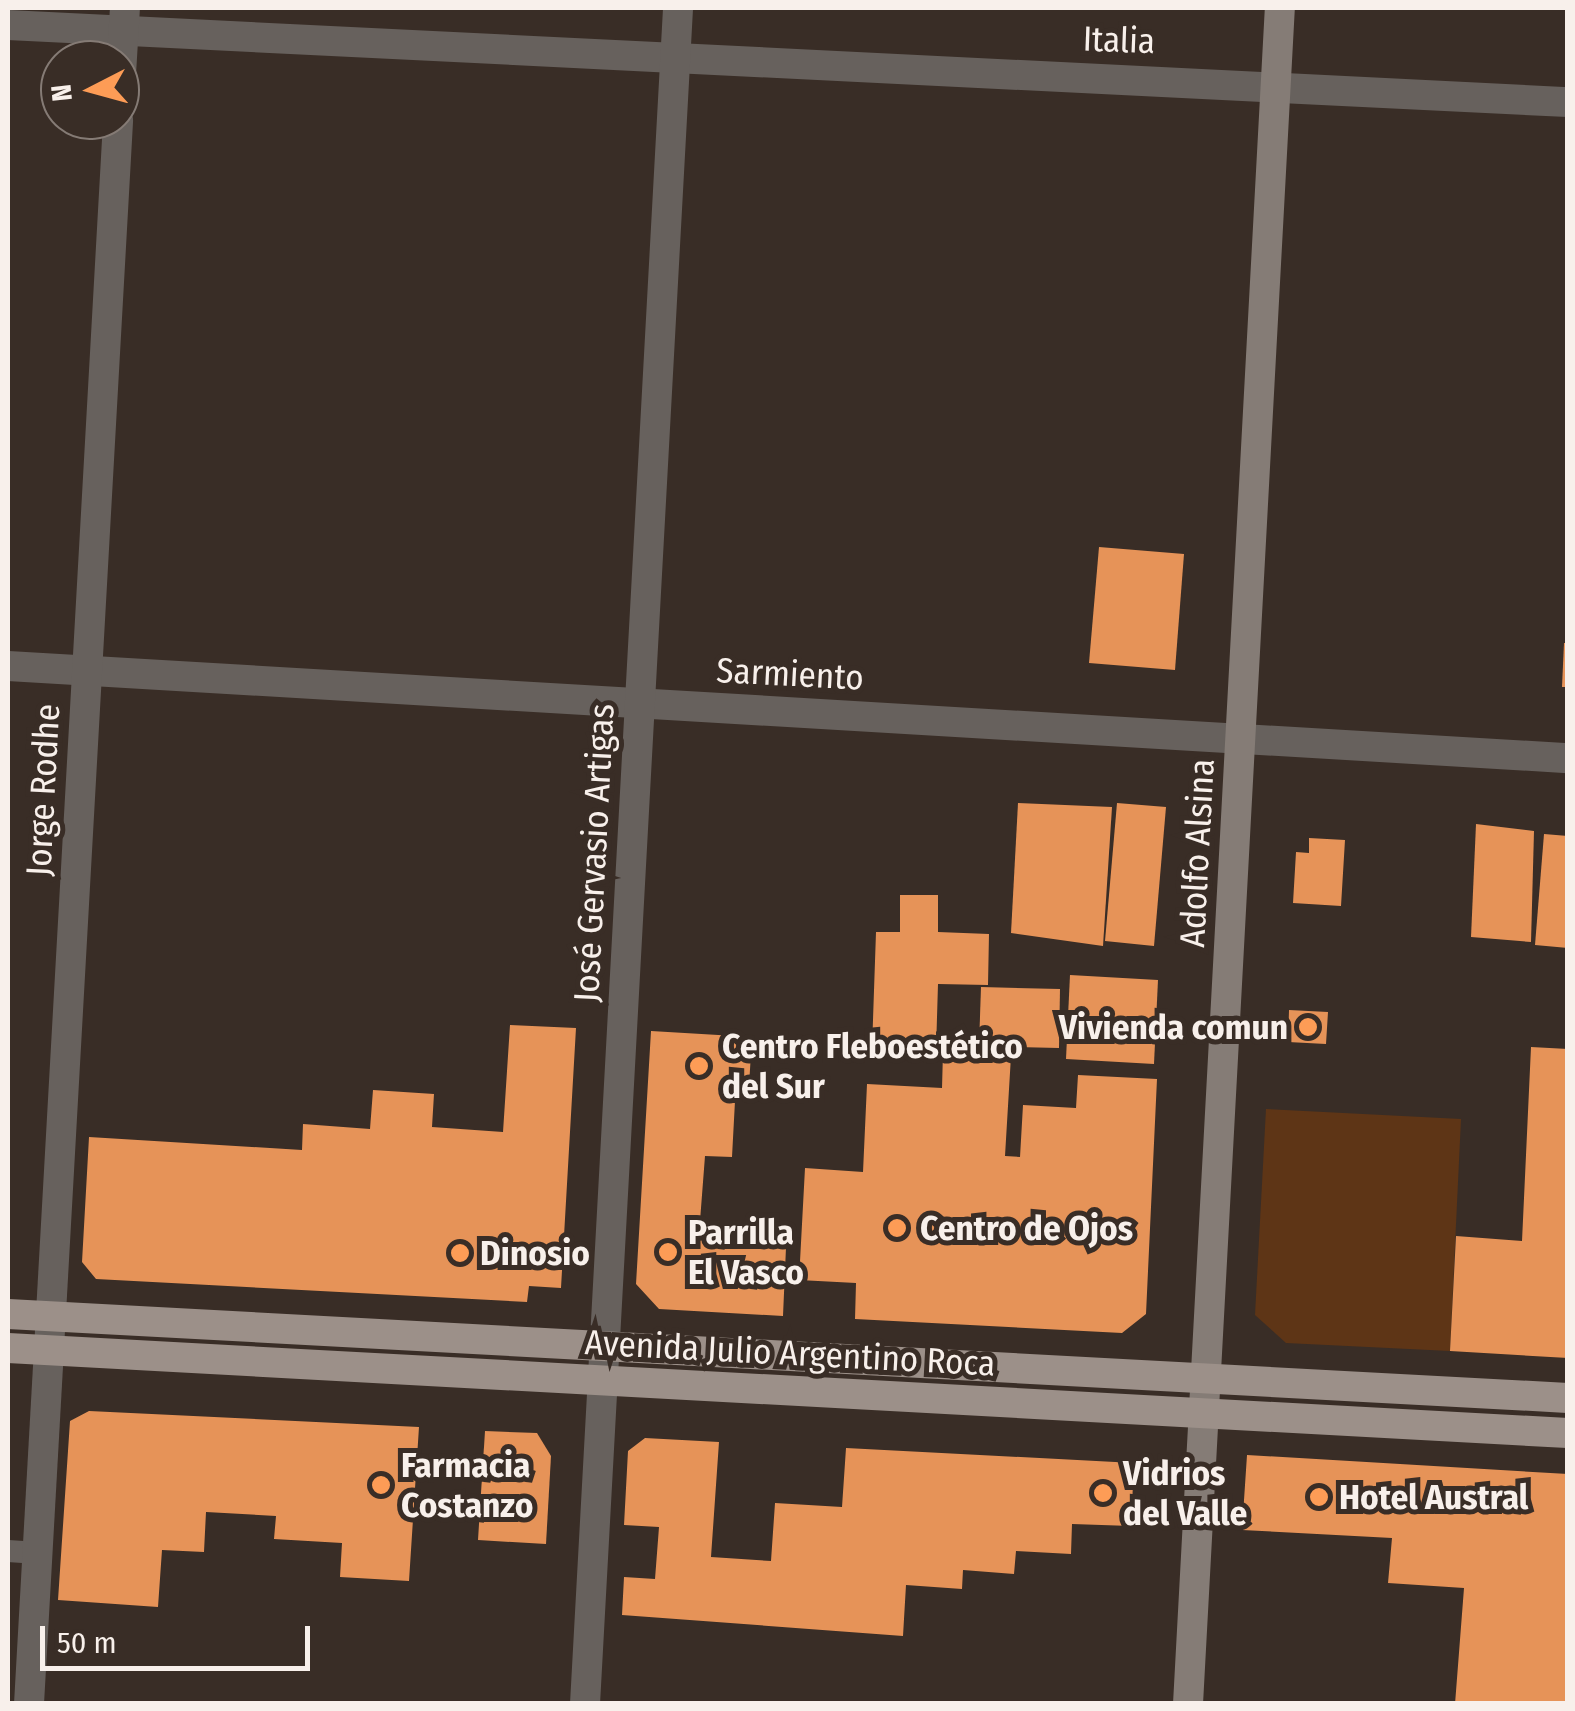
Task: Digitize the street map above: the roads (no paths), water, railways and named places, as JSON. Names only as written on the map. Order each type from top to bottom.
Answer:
[{"type":"main road","name":"Adolfo Alsina","points":[[1188,1704],[1280,8]]},
{"type":"main road","name":"Avenida Julio Argentino Roca","points":[[8,1314],[1568,1398]]},
{"type":"main road","name":"Avenida Julio Argentino Roca","points":[[8,1348],[1568,1433]]},
{"type":"street","name":"José Gervasio Artigas","points":[[585,1704],[678,8]]},
{"type":"street","name":"Italia","points":[[8,25],[124,20],[675,58],[1276,84],[1568,102]]},
{"type":"street","name":"Jorge Rodhe","points":[[30,1704],[23,1552],[50,1351],[117,140]]},
{"type":"street","name":"Sarmiento","points":[[8,666],[1568,758]]},
{"type":"place","name":"Vivienda comun","points":[[1308,1027]]},
{"type":"place","name":"Centro Fleboestético del Sur","points":[[699,1066]]},
{"type":"place","name":"Centro de Ojos","points":[[897,1228]]},
{"type":"place","name":"Parrilla El Vasco","points":[[668,1252]]},
{"type":"place","name":"Dinosio","points":[[460,1253]]},
{"type":"place","name":"Farmacia Costanzo","points":[[381,1485]]},
{"type":"place","name":"Vidrios del Valle","points":[[1103,1493]]},
{"type":"place","name":"Hotel Austral","points":[[1319,1497]]}]
